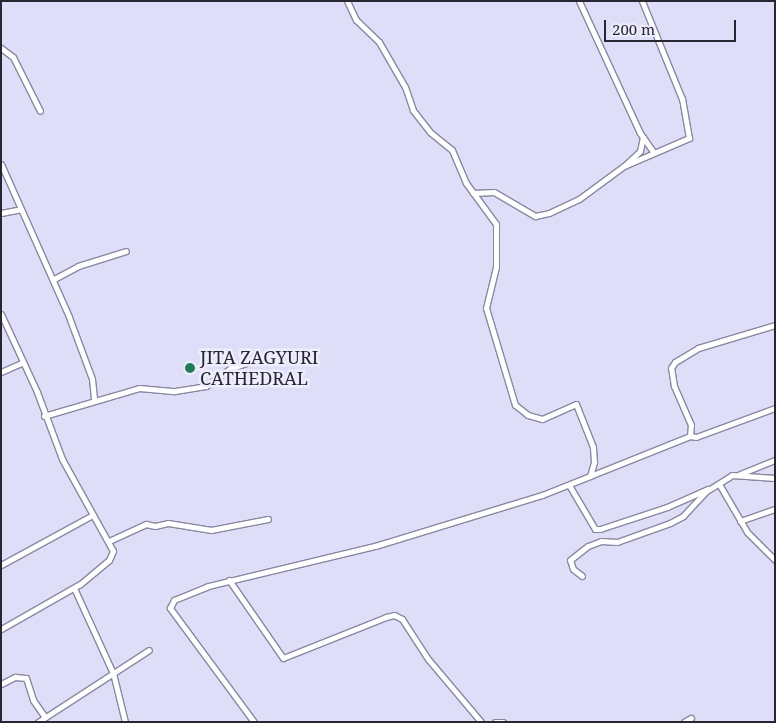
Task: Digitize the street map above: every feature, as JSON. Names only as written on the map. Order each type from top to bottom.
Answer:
[{"type":"street","points":[[347,1],[356,20],[379,42],[405,87],[417,116],[452,150],[472,193],[497,227],[496,267],[486,308],[513,398],[528,415],[542,419],[576,404],[593,447],[594,462],[590,476]]},
{"type":"street","points":[[579,1],[643,137],[654,153]]},
{"type":"street","points":[[624,166],[689,138],[682,99],[642,1]]},
{"type":"street","points":[[1,48],[13,57],[40,111]]},
{"type":"street","points":[[472,193],[494,192],[534,216],[542,215],[579,199],[624,166],[640,150],[643,137]]},
{"type":"street","points":[[1,164],[54,280],[92,380],[94,399]]},
{"type":"street","points":[[1,214],[22,209]]},
{"type":"street","points":[[54,280],[78,266],[126,251]]},
{"type":"street","points":[[1,315],[23,362],[44,416],[91,516],[109,542],[112,551],[109,560],[74,588],[1,629]]},
{"type":"street","points":[[690,436],[691,425],[674,386],[671,368],[675,362],[698,348],[775,325]]},
{"type":"street","points":[[1,372],[23,362]]},
{"type":"street","points":[[44,416],[94,399],[145,387],[189,390],[211,384],[231,368],[249,362]]},
{"type":"street","points":[[254,722],[170,608],[174,600],[194,590],[229,580],[375,546],[569,485],[690,436],[696,437],[775,408]]},
{"type":"street","points":[[569,485],[595,529],[600,529],[667,507],[775,460]]},
{"type":"street","points":[[737,475],[775,478]]},
{"type":"street","points":[[719,484],[740,522],[775,560]]},
{"type":"street","points":[[582,576],[570,564],[572,557],[601,541],[617,542],[670,523],[683,516],[712,488]]},
{"type":"street","points":[[740,522],[775,509]]},
{"type":"street","points":[[1,564],[91,516]]},
{"type":"street","points":[[109,542],[114,536],[146,524],[155,526],[168,523],[211,530],[268,519]]},
{"type":"street","points":[[229,580],[283,658],[394,615],[402,620],[428,660],[454,688],[478,720]]},
{"type":"street","points":[[74,588],[113,673],[125,722]]},
{"type":"street","points":[[38,722],[149,650]]},
{"type":"street","points":[[1,684],[15,677],[26,678],[33,700],[45,717]]},
{"type":"street","points":[[684,722],[691,718]]},
{"type":"street","points":[[495,722],[503,722]]},
{"type":"place","name":"JITA ZAGYURI CATHEDRAL","points":[[190,368]]}]
